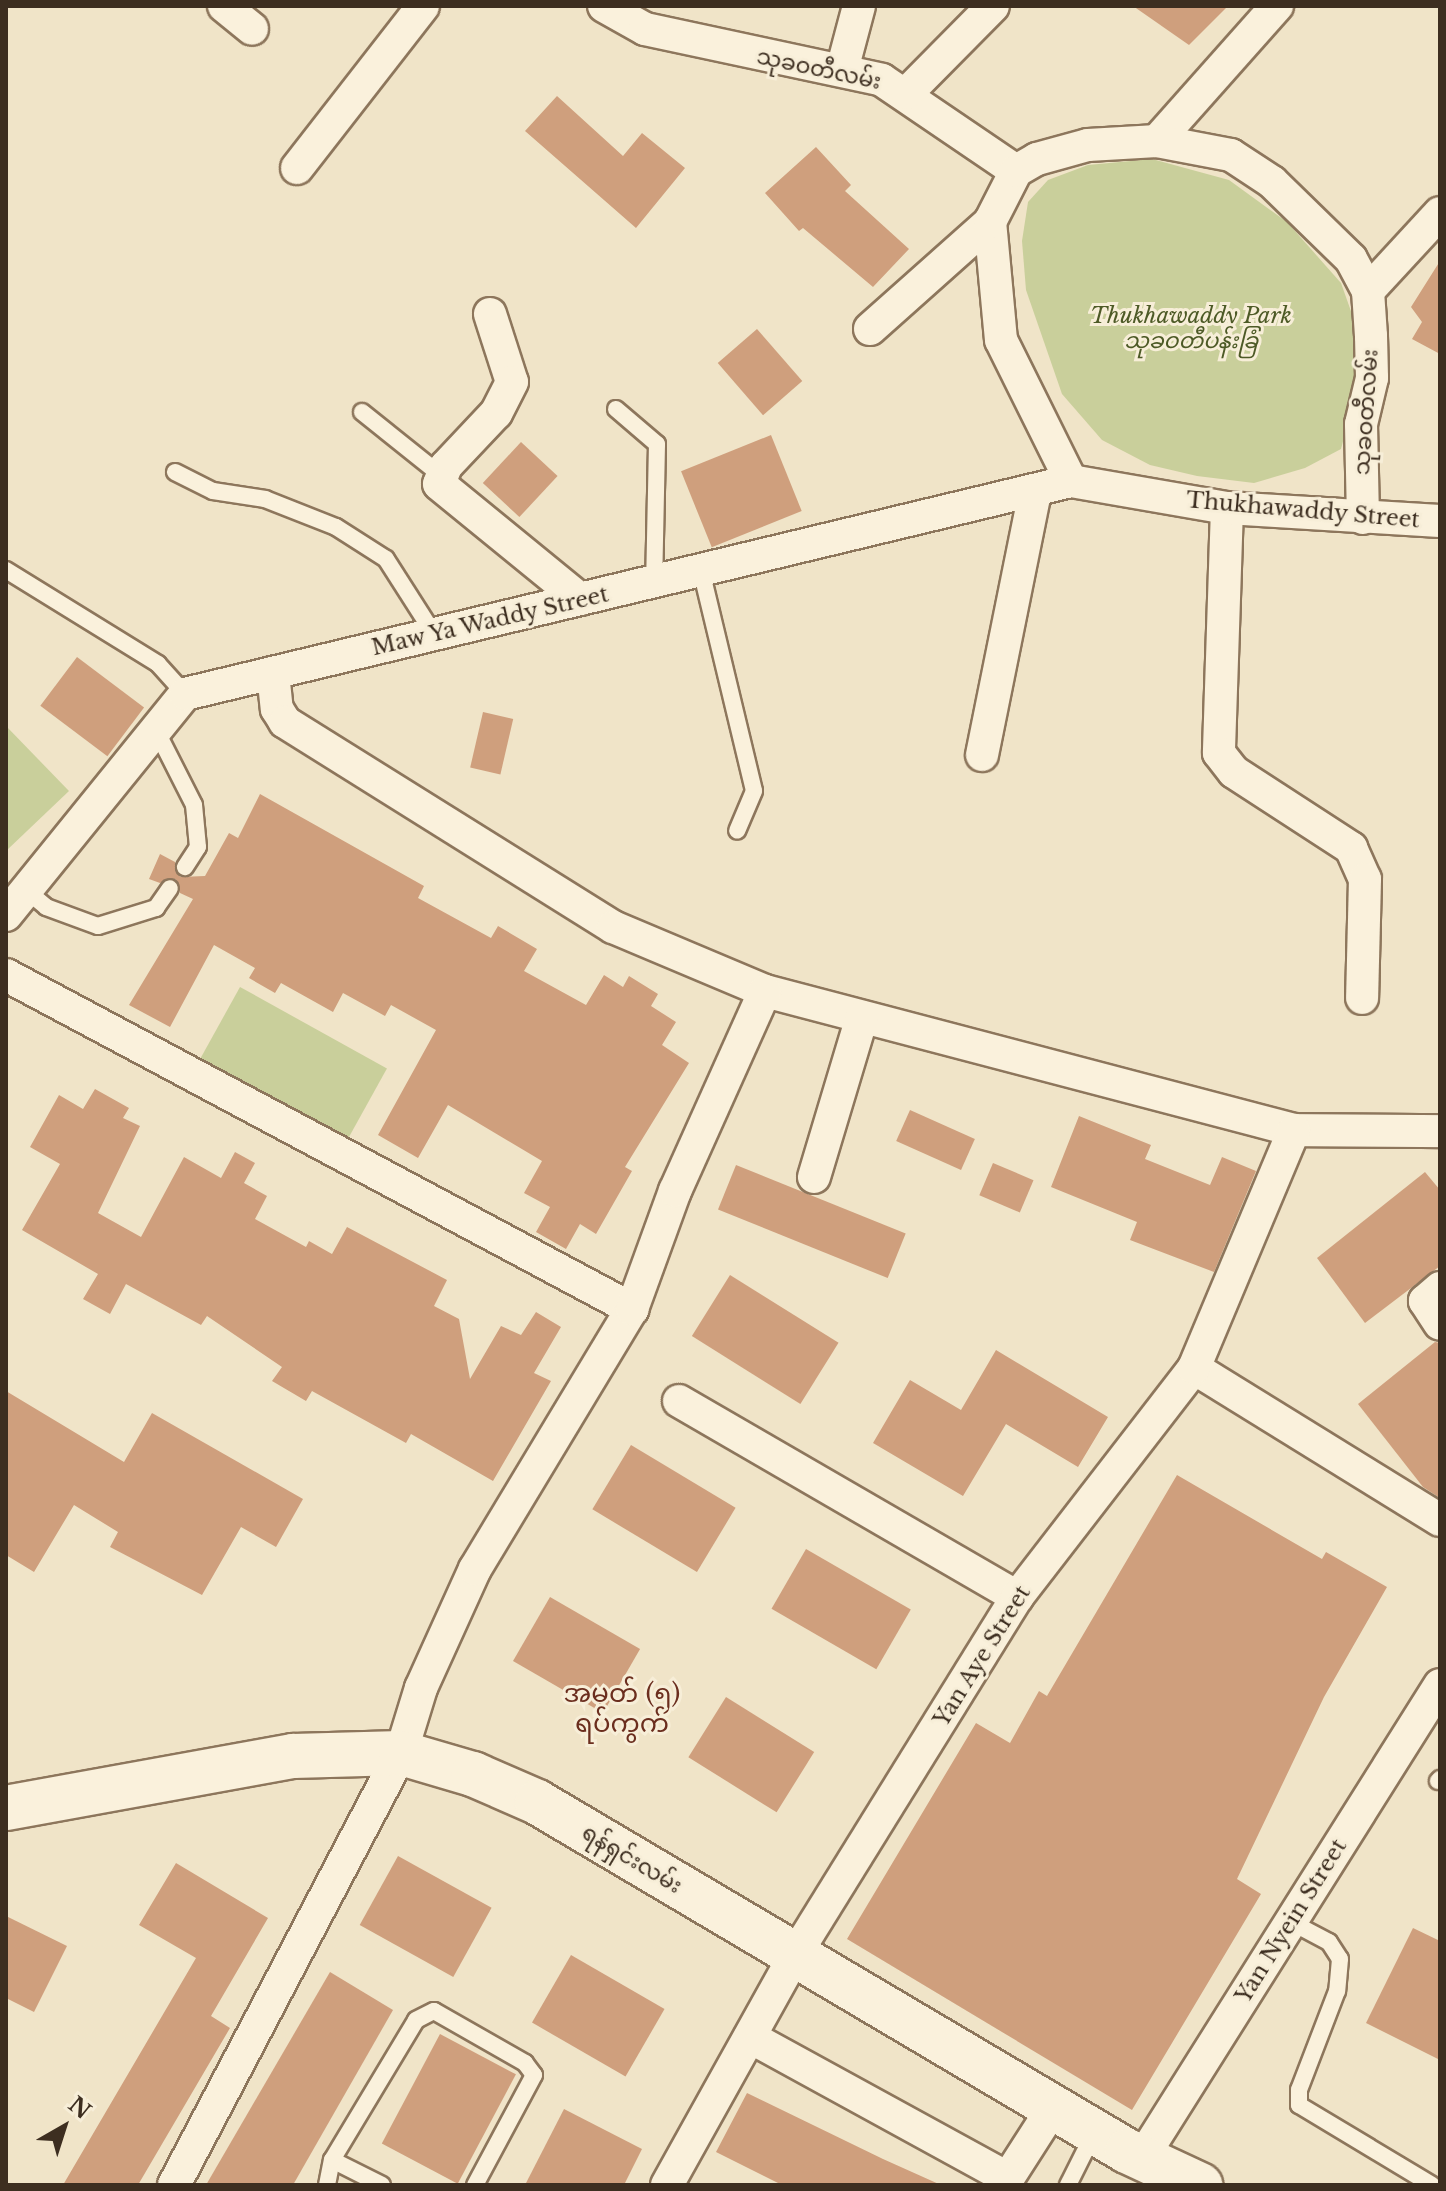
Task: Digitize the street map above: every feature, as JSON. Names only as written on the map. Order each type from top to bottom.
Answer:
[{"type":"main road","name":"ရန်ရှင်းလမ်း","points":[[6,1808],[293,1756],[401,1753],[473,1774],[537,1802],[1053,2108],[1142,2158],[1200,2185]]},
{"type":"street","points":[[224,6],[252,29]]},
{"type":"street","points":[[297,168],[423,6]]},
{"type":"street","name":"သုခဝတီလမ်း","points":[[604,6],[645,29],[842,70],[907,93],[1016,171],[1088,145],[1157,141],[1231,155],[1272,182],[1351,259],[1368,291],[1372,378],[1361,424],[1363,518]]},
{"type":"street","points":[[842,70],[859,6]]},
{"type":"street","points":[[907,93],[993,6]]},
{"type":"street","points":[[1157,141],[1277,6]]},
{"type":"street","points":[[870,329],[990,222],[1016,171]]},
{"type":"street","points":[[1368,291],[1440,213]]},
{"type":"street","points":[[990,222],[1001,340],[1071,481]]},
{"type":"street","points":[[490,314],[512,382],[496,413],[442,476],[439,484],[580,599]]},
{"type":"street","name":"Maw Ya Waddy Street","points":[[185,694],[1071,481]]},
{"type":"street","name":"Thukhawaddy Street","points":[[1071,481],[1227,508],[1440,521]]},
{"type":"street","points":[[982,755],[1035,491]]},
{"type":"street","points":[[1227,508],[1219,753],[1234,772],[1356,856],[1365,879],[1362,998]]},
{"type":"street","points":[[273,673],[277,709],[285,722],[613,927],[765,991],[1294,1130],[1440,1131]]},
{"type":"street","points":[[6,915],[185,694]]},
{"type":"street","points":[[6,975],[632,1309]]},
{"type":"street","points":[[174,2185],[401,1753],[421,1688],[475,1569],[632,1309],[675,1191],[765,991]]},
{"type":"street","points":[[814,1177],[862,1017]]},
{"type":"street","name":"Yan Aye Street","points":[[667,2185],[795,1955],[1017,1597],[1194,1368],[1294,1130]]},
{"type":"street","points":[[1440,1288],[1425,1301],[1440,1324]]},
{"type":"street","points":[[1194,1368],[1440,1520]]},
{"type":"street","points":[[679,1401],[1017,1597]]},
{"type":"street","name":"Yan Nyein Street","points":[[1142,2158],[1440,1685]]},
{"type":"street","points":[[750,2037],[1008,2178],[1053,2108]]},
{"type":"lane","points":[[616,409],[657,444],[654,582]]},
{"type":"lane","points":[[362,412],[442,476]]},
{"type":"lane","points":[[175,472],[213,491],[265,499],[336,527],[386,559],[434,634]]},
{"type":"lane","points":[[6,570],[158,664],[185,694]]},
{"type":"lane","points":[[701,570],[754,791],[737,831]]},
{"type":"lane","points":[[156,730],[194,805],[198,847],[185,867]]},
{"type":"lane","points":[[26,890],[46,907],[98,926],[156,908],[170,888]]},
{"type":"lane","points":[[1291,1922],[1329,1942],[1340,1959],[1337,1991],[1299,2090],[1299,2105],[1432,2185]]},
{"type":"lane","points":[[327,2185],[332,2160],[416,2020],[446,2013],[525,2063],[534,2075],[475,2185]]},
{"type":"lane","points":[[1068,2185],[1095,2132]]},
{"type":"lane","points":[[332,2160],[382,2185]]},
{"type":"green space","name":"Thukhawaddy Park သုခဝတီပန်းခြံ","points":[[1152,159],[1229,180],[1287,222],[1341,283],[1358,331],[1353,403],[1341,449],[1305,468],[1254,483],[1197,476],[1150,465],[1102,440],[1062,394],[1026,290],[1022,241],[1028,202],[1048,180],[1088,165]]},
{"type":"green space","points":[[6,726],[69,791],[6,851]]},
{"type":"green space","points":[[240,987],[387,1068],[346,1142],[199,1060]]},
{"type":"building","points":[[1133,6],[1228,6],[1189,45]]},
{"type":"building","points":[[557,96],[623,156],[642,133],[685,168],[636,228],[525,131]]},
{"type":"building","points":[[816,147],[851,185],[845,191],[909,249],[873,287],[803,228],[799,231],[765,193]]},
{"type":"building","points":[[1440,261],[1440,354],[1412,339],[1422,322],[1411,307]]},
{"type":"building","points":[[757,329],[802,381],[763,415],[718,363]]},
{"type":"building","points":[[771,435],[802,511],[712,547],[681,471]]},
{"type":"building","points":[[521,442],[558,476],[519,517],[483,483]]},
{"type":"building","points":[[77,657],[144,708],[107,756],[40,706]]},
{"type":"building","points":[[483,712],[513,719],[500,775],[470,768]]},
{"type":"building","points":[[260,794],[424,886],[418,898],[491,938],[498,926],[537,949],[524,971],[586,1005],[604,975],[623,987],[629,976],[658,994],[651,1006],[676,1022],[662,1045],[689,1063],[625,1167],[632,1171],[596,1234],[580,1224],[566,1249],[536,1232],[550,1207],[524,1193],[542,1161],[448,1105],[418,1158],[378,1135],[436,1030],[391,1005],[385,1016],[343,993],[333,1012],[281,983],[275,993],[249,978],[255,968],[214,945],[170,1027],[129,1005],[193,899],[180,893],[176,879],[160,883],[149,879],[160,854],[175,862],[180,877],[205,876],[229,833],[238,838]]},
{"type":"building","points":[[95,1089],[129,1108],[123,1118],[140,1126],[98,1213],[141,1237],[184,1157],[221,1178],[235,1152],[255,1163],[244,1183],[267,1196],[255,1219],[306,1247],[309,1241],[332,1254],[347,1227],[447,1280],[434,1306],[459,1319],[470,1379],[501,1326],[521,1335],[536,1312],[561,1327],[534,1373],[551,1381],[493,1481],[411,1434],[406,1443],[312,1391],[306,1401],[272,1381],[282,1367],[207,1316],[201,1325],[126,1284],[110,1314],[83,1299],[98,1274],[22,1230],[60,1164],[30,1147],[59,1095],[83,1109]]},
{"type":"building","points":[[910,1110],[975,1139],[961,1170],[896,1141]]},
{"type":"building","points":[[1079,1116],[1151,1145],[1145,1159],[1210,1185],[1222,1157],[1256,1171],[1214,1272],[1130,1240],[1137,1222],[1051,1187]]},
{"type":"building","points":[[993,1163],[1034,1180],[1020,1212],[979,1195]]},
{"type":"building","points":[[736,1165],[906,1234],[888,1278],[718,1210]]},
{"type":"building","points":[[1425,1172],[1440,1190],[1440,1266],[1365,1323],[1317,1258]]},
{"type":"building","points":[[730,1275],[839,1343],[800,1404],[692,1336]]},
{"type":"building","points":[[1435,1342],[1440,1343],[1440,1498],[1423,1487],[1358,1404]]},
{"type":"building","points":[[996,1350],[1108,1417],[1078,1467],[1006,1424],[963,1496],[873,1443],[910,1380],[961,1410]]},
{"type":"building","points":[[6,1391],[124,1462],[152,1413],[303,1499],[276,1547],[241,1527],[202,1595],[110,1547],[118,1532],[74,1505],[34,1572],[6,1555]]},
{"type":"building","points":[[631,1445],[736,1508],[697,1572],[592,1509]]},
{"type":"building","points":[[1177,1475],[1322,1559],[1326,1552],[1387,1587],[1324,1697],[1237,1879],[1261,1894],[1132,2110],[847,1939],[976,1723],[1010,1743],[1039,1691],[1047,1696]]},
{"type":"building","points":[[806,1549],[911,1610],[876,1669],[772,1609]]},
{"type":"building","points":[[550,1597],[640,1649],[603,1713],[513,1661]]},
{"type":"building","points":[[726,1697],[814,1752],[777,1812],[688,1757]]},
{"type":"building","points":[[398,1856],[492,1908],[453,1977],[360,1925]]},
{"type":"building","points":[[176,1863],[268,1918],[211,2016],[230,2028],[138,2185],[63,2185],[196,1958],[139,1925]]},
{"type":"building","points":[[6,1916],[67,1946],[34,2012],[6,1998]]},
{"type":"building","points":[[1413,1928],[1440,1941],[1440,2060],[1366,2023]]},
{"type":"building","points":[[571,1955],[665,2009],[626,2077],[532,2023]]},
{"type":"building","points":[[330,1972],[393,2010],[293,2185],[206,2185]]},
{"type":"building","points":[[440,2034],[516,2074],[458,2184],[382,2143]]},
{"type":"building","points":[[747,2093],[941,2185],[782,2185],[716,2152]]},
{"type":"building","points":[[564,2109],[642,2149],[624,2185],[525,2185]]},
{"type":"district","name":"အမှတ် (၅) ရပ်ကွက်","points":[[622,1709]]}]
